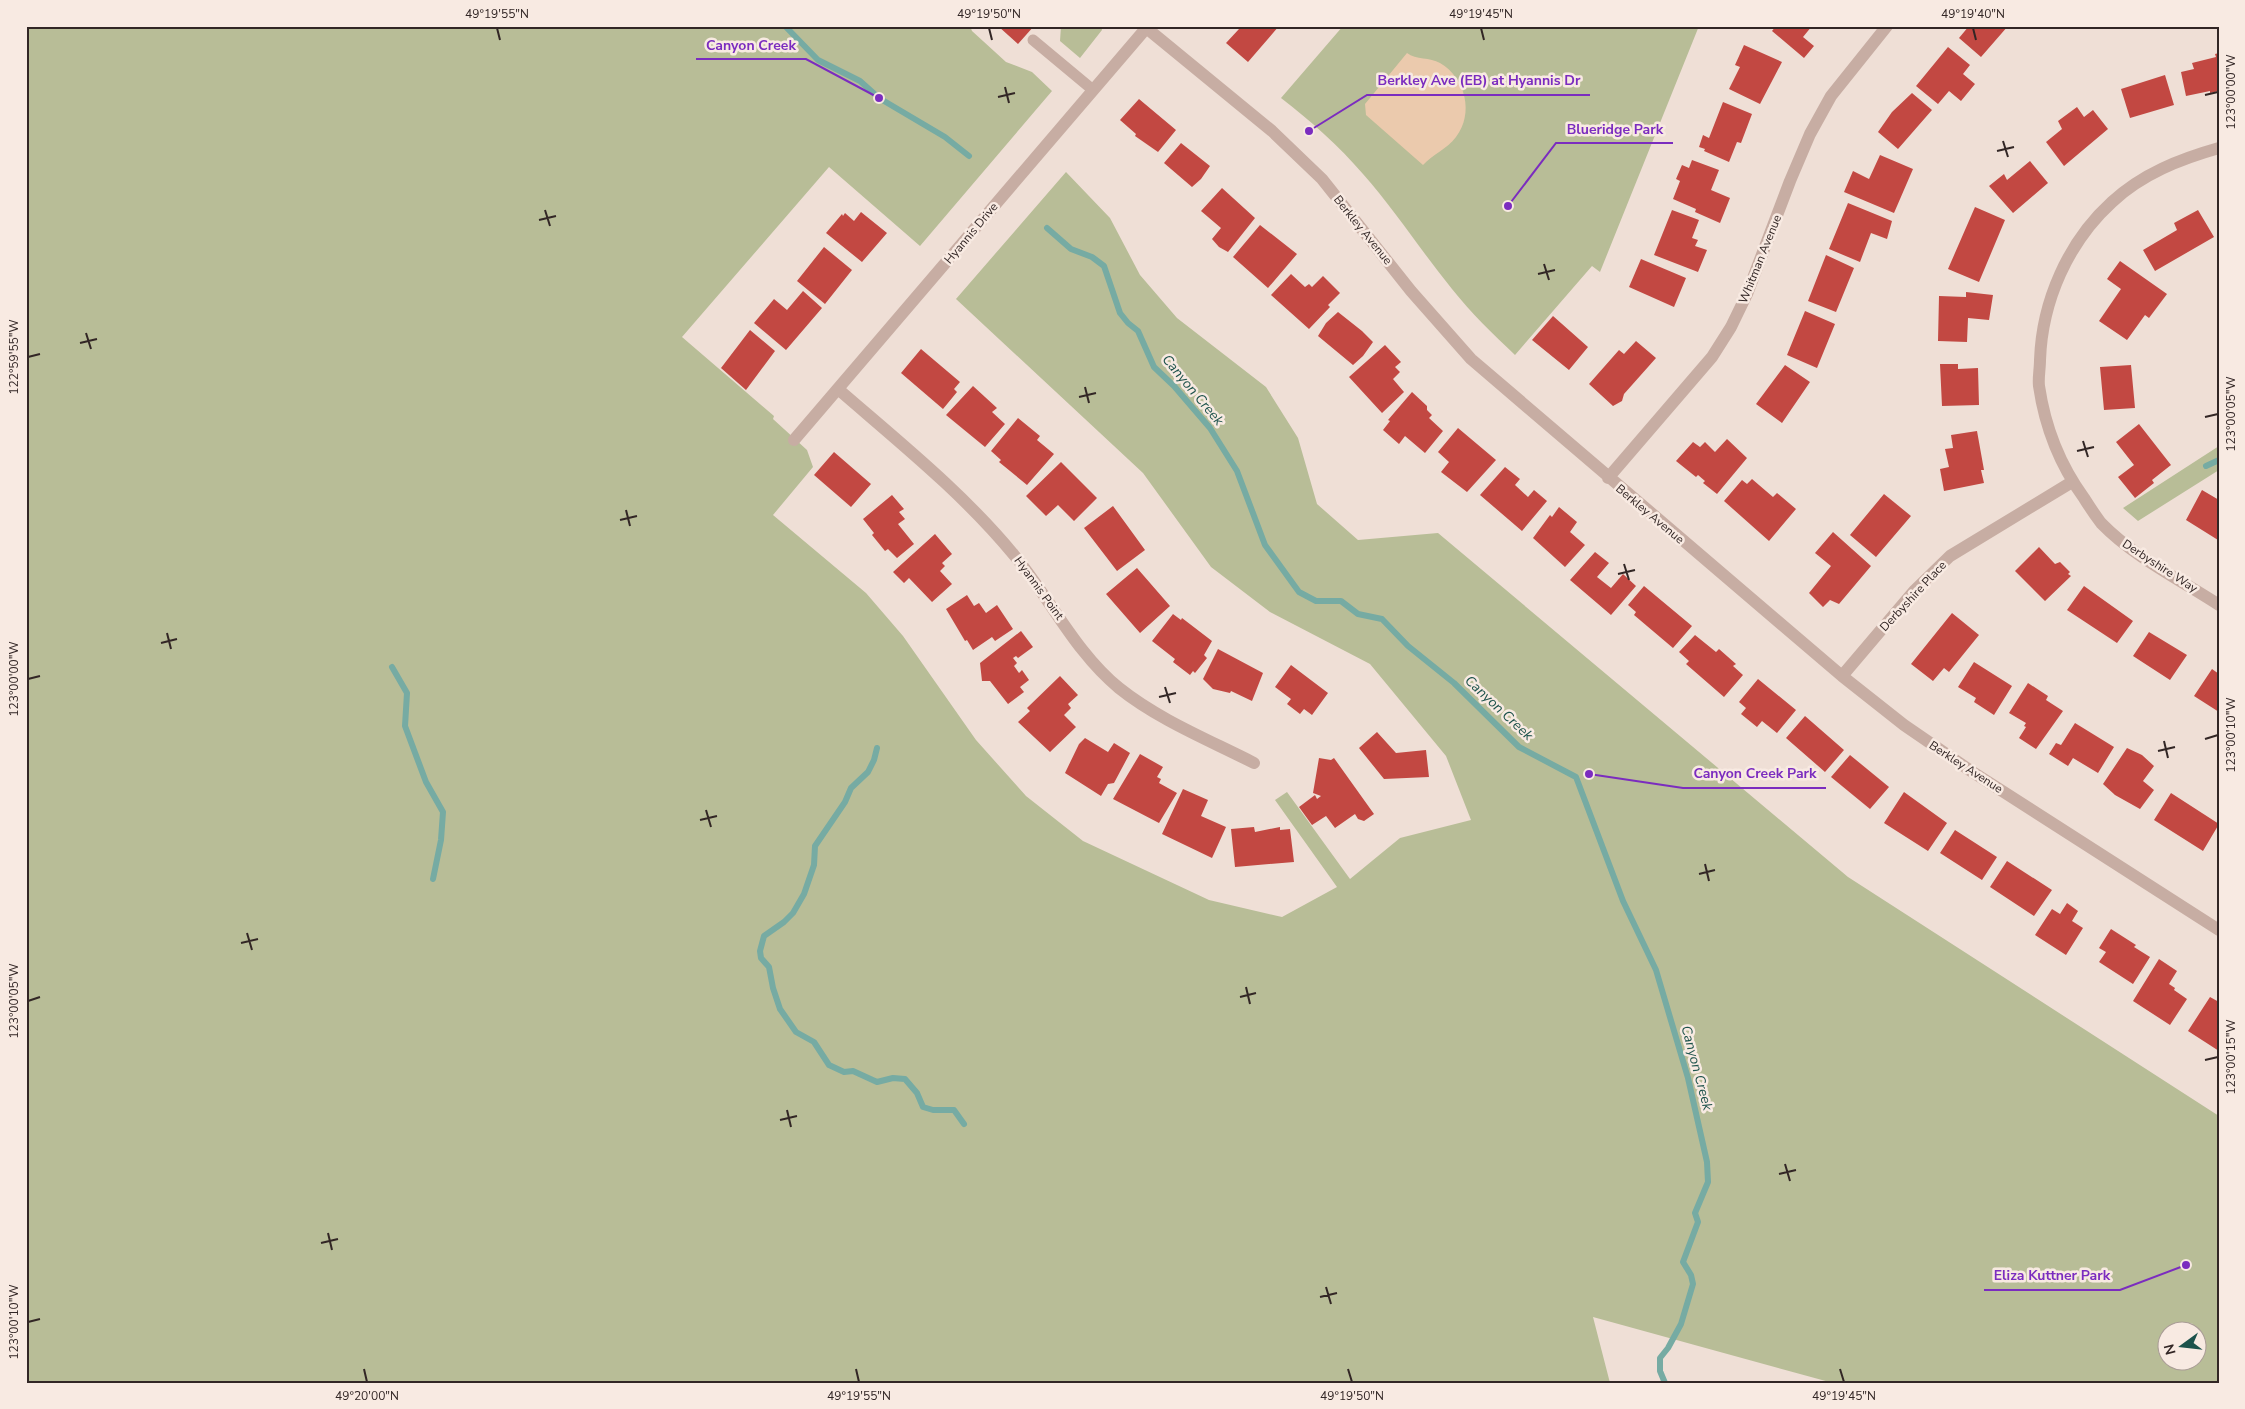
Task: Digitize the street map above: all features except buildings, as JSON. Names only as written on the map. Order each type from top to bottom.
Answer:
[{"type":"street","name":"Whitman Avenue","points":[[1608,478],[1712,357],[1748,294],[1790,181],[1810,134],[1831,96],[1887,26]]},
{"type":"street","name":"Berkley Avenue","points":[[1146,27],[1272,131],[1322,179],[1411,291],[1471,359],[1842,676],[1904,725],[1964,766],[2219,930]]},
{"type":"street","name":"Hyannis Drive","points":[[794,440],[1146,27]]},
{"type":"street","name":"Derbyshire Way","points":[[2219,148],[2162,168],[2133,185],[2112,201],[2092,222],[2074,246],[2047,309],[2040,346],[2039,384],[2046,423],[2057,453],[2072,482],[2100,521],[2126,547],[2219,605]]},
{"type":"street","name":"Hyannis Point","points":[[838,390],[986,522],[1016,556],[1090,660],[1119,688],[1152,711],[1254,763]]},
{"type":"street","name":"Derbyshire Place","points":[[1842,676],[1916,590],[1950,556],[2072,482]]},
{"type":"lane","points":[[1033,40],[1093,90]]},
{"type":"green space","points":[[26,26],[970,26],[972,31],[1006,62],[1032,72],[1052,91],[920,246],[829,167],[682,337],[774,416],[773,419],[807,450],[813,467],[773,515],[866,593],[903,636],[976,740],[1026,796],[1083,841],[1209,900],[1282,917],[1337,887],[1275,800],[1287,792],[1350,879],[1400,838],[1471,820],[1446,756],[1370,664],[1270,612],[1211,567],[1143,473],[956,299],[1066,172],[1110,218],[1140,275],[1177,318],[1266,387],[1298,438],[1317,504],[1358,540],[1438,533],[1848,877],[2219,1116],[2219,1383],[1833,1383],[1593,1317],[1610,1383],[26,1383]]},
{"type":"green space","points":[[1061,26],[1101,26],[1102,30],[1080,58],[1060,41]]},
{"type":"green space","points":[[1343,26],[1699,26],[1600,272],[1592,266],[1515,355],[1459,298],[1386,202],[1354,164],[1324,134],[1281,98]]},
{"type":"green space","points":[[2219,446],[2219,470],[2138,521],[2123,508]]},
{"type":"sand","points":[[1407,53],[1415,57],[1436,61],[1449,70],[1461,87],[1466,107],[1462,128],[1456,137],[1423,165],[1366,115],[1365,104]]},
{"type":"waterway","name":"Canyon Creek","points":[[785,26],[818,60],[860,81],[879,98],[945,137],[969,156]]},
{"type":"waterway","name":"Canyon Creek","points":[[1047,228],[1071,249],[1092,257],[1104,266],[1120,313],[1138,331],[1154,367],[1174,386],[1210,428],[1237,471],[1265,545],[1299,592],[1316,601],[1341,601],[1358,614],[1382,619],[1408,646],[1454,683],[1519,747],[1576,777],[1623,901],[1656,970],[1688,1078],[1707,1162],[1708,1182],[1695,1213],[1698,1222],[1683,1262],[1691,1275],[1693,1284],[1681,1324],[1668,1348],[1660,1358],[1660,1371],[1665,1383]]},
{"type":"waterway","points":[[2206,466],[2219,460]]},
{"type":"waterway","points":[[392,667],[407,693],[405,726],[426,782],[443,812],[441,840],[433,879]]},
{"type":"waterway","points":[[877,748],[868,772],[851,788],[845,802],[815,846],[814,865],[804,894],[793,913],[764,936],[760,951],[761,958],[769,967],[780,1009],[796,1032],[814,1042],[829,1065],[844,1072],[853,1071],[877,1082],[893,1078],[905,1079],[917,1093],[923,1107],[933,1110],[954,1110],[964,1124]]},
{"type":"place","name":"Canyon Creek","points":[[879,98]]},
{"type":"place","name":"Berkley Ave (EB) at Hyannis Dr","points":[[1309,131]]},
{"type":"place","name":"Blueridge Park","points":[[1508,206]]},
{"type":"place","name":"Canyon Creek Park","points":[[1589,774]]},
{"type":"place","name":"Eliza Kuttner Park","points":[[2186,1265]]}]
